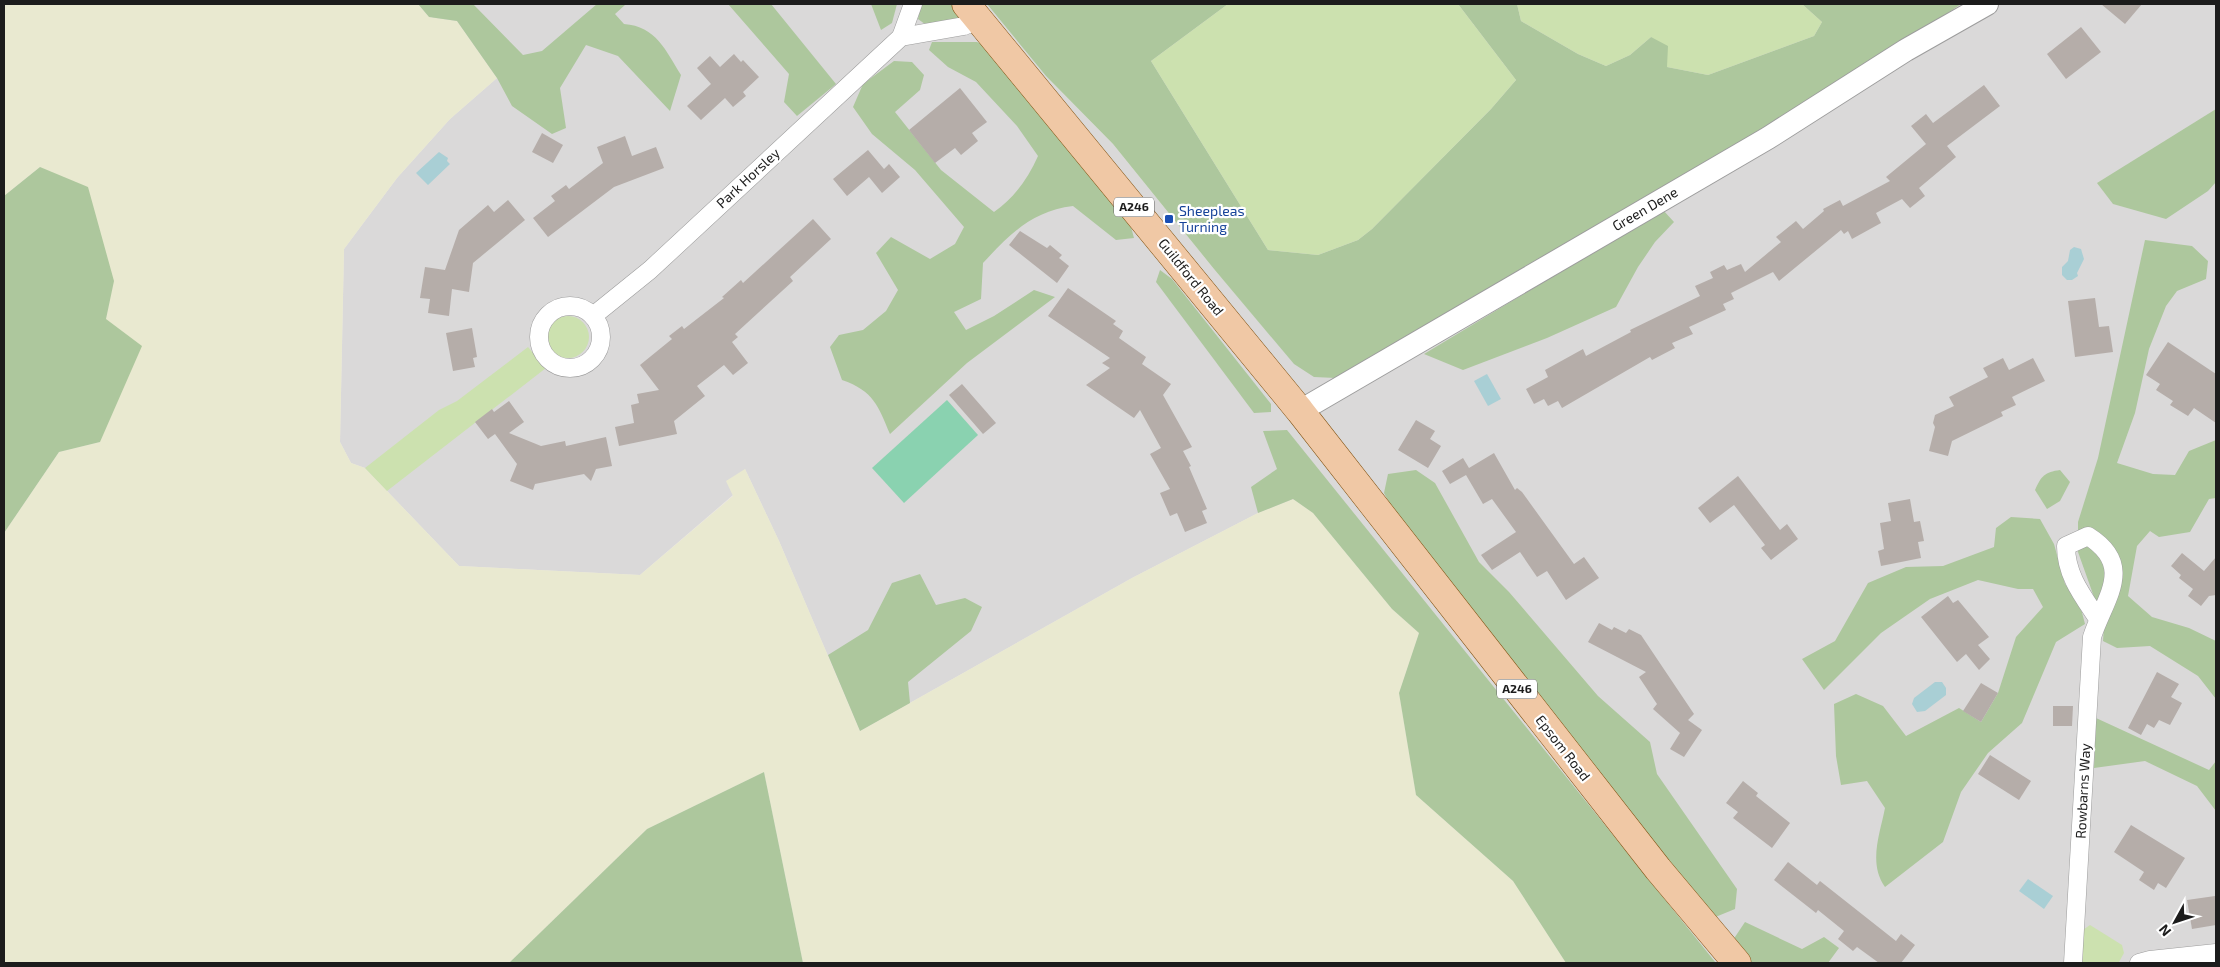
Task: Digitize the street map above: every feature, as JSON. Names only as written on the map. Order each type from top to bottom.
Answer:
[{"type":"main road","name":"Guildford Road","points":[[973,12],[1300,411]]},
{"type":"main road","name":"Epsom Road","points":[[1300,411],[1658,869],[1737,963]]},
{"type":"street","name":"Park Horsley","points":[[593,316],[650,270],[901,37],[913,4]]},
{"type":"street","name":"Green Dene","points":[[1300,411],[1768,138],[1906,50],[1987,4]]},
{"type":"street","points":[[901,37],[964,26],[973,12]]},
{"type":"street","name":"Rowbarns Way","points":[[2073,963],[2078,904],[2088,687],[2092,638],[2098,619]]},
{"type":"street","points":[[2139,963],[2150,960],[2216,953]]},
{"type":"shaded area","points":[[418,4],[987,4],[1046,76],[1113,144],[1214,269],[1294,363],[1904,44],[1961,4],[2216,4],[2216,963],[1716,963],[1332,487],[1258,513],[1132,578],[860,731],[779,541],[745,469],[733,495],[640,575],[459,566],[365,468],[351,463],[340,442],[344,249],[397,178],[450,119],[497,78]]},
{"type":"green space","points":[[4,4],[418,4],[429,17],[457,21],[497,78],[450,119],[397,178],[344,249],[340,442],[351,463],[365,468],[459,566],[640,575],[733,496],[726,481],[745,469],[779,541],[860,731],[1132,578],[1258,513],[1293,499],[1313,513],[1392,609],[1419,633],[1399,693],[1416,795],[1513,881],[1566,963],[803,963],[764,772],[647,829],[509,963],[4,963],[4,533],[59,452],[100,442],[106,319],[113,281],[40,167],[4,196]]},
{"type":"green space","points":[[418,4],[473,4],[523,55],[542,51],[597,4],[645,4],[625,5],[615,14],[624,24],[644,29],[659,41],[681,75],[670,111],[618,56],[586,45],[560,88],[566,128],[552,134],[512,106],[497,78],[457,21],[429,17]]},
{"type":"green space","points":[[728,4],[771,4],[836,84],[797,116],[784,102],[789,74]]},
{"type":"green space","points":[[871,4],[897,4],[892,23],[881,30]]},
{"type":"green space","points":[[921,4],[959,4],[963,13],[957,20],[929,27],[918,19]]},
{"type":"green space","points":[[987,4],[1228,4],[1151,61],[1268,250],[1318,255],[1358,240],[1372,229],[1491,109],[1516,80],[1458,4],[1517,4],[1521,21],[1578,54],[1606,66],[1630,55],[1651,37],[1668,46],[1667,67],[1708,75],[1814,36],[1822,22],[1802,4],[1961,4],[1904,44],[1805,105],[1336,378],[1314,377],[1294,364],[1113,144],[1046,76]]},
{"type":"green space","points":[[1228,4],[1458,4],[1516,80],[1491,109],[1372,229],[1358,240],[1318,255],[1268,250],[1151,61]]},
{"type":"green space","points":[[1517,4],[1802,4],[1822,22],[1814,36],[1708,75],[1667,67],[1651,37],[1630,55],[1606,66],[1578,54],[1521,21]]},
{"type":"green space","points":[[932,42],[977,42],[993,49],[1092,172],[1131,227],[1134,238],[1116,240],[1073,206],[1045,213],[1013,234],[983,263],[981,299],[954,312],[966,330],[994,316],[1034,290],[1055,297],[967,363],[890,434],[874,401],[861,389],[842,380],[830,347],[839,335],[863,330],[886,311],[898,290],[876,253],[891,237],[930,259],[955,244],[964,227],[915,170],[872,134],[853,107],[863,84],[894,61],[912,62],[924,75],[920,90],[895,112],[941,170],[994,212],[1008,201],[1020,187],[1038,156],[1017,126],[976,82],[948,67],[929,50]]},
{"type":"green space","points":[[2216,109],[2216,182],[2208,191],[2166,219],[2113,204],[2097,183]]},
{"type":"green space","points":[[40,167],[88,187],[114,281],[106,319],[142,346],[100,442],[59,452],[4,533],[4,196]]},
{"type":"green space","points":[[1663,210],[1674,222],[1655,242],[1638,267],[1616,307],[1547,338],[1463,370],[1424,354]]},
{"type":"green space","points":[[2145,240],[2192,246],[2208,261],[2206,279],[2177,291],[2166,306],[2149,349],[2135,413],[2117,463],[2153,474],[2175,475],[2189,451],[2216,440],[2216,498],[2209,499],[2190,532],[2159,537],[2150,531],[2137,546],[2128,596],[2152,617],[2189,628],[2216,641],[2216,699],[2198,676],[2150,646],[2117,648],[2103,641],[2104,625],[2078,552],[2078,522],[2098,458]]},
{"type":"green space","points":[[1160,270],[1172,279],[1271,404],[1271,412],[1254,413],[1156,282]]},
{"type":"green space","points":[[572,316],[580,319],[586,325],[589,337],[586,349],[580,355],[564,358],[556,355],[550,349],[547,333],[550,325],[556,319]]},
{"type":"green space","points":[[528,347],[546,368],[387,491],[365,468],[439,410],[457,401]]},
{"type":"green space","points":[[947,400],[978,435],[904,503],[872,468]]},
{"type":"green space","points":[[1287,430],[1716,963],[1566,963],[1513,881],[1416,795],[1399,693],[1419,633],[1392,609],[1313,513],[1293,499],[1258,513],[1251,487],[1277,469],[1263,431]]},
{"type":"green space","points":[[1416,470],[1435,483],[1479,562],[1509,592],[1598,696],[1650,742],[1657,774],[1737,889],[1735,909],[1713,918],[1401,525],[1384,493],[1388,474]]},
{"type":"green space","points":[[2060,470],[2070,482],[2060,501],[2047,509],[2035,490],[2039,481],[2044,476]]},
{"type":"green space","points":[[2011,517],[2040,519],[2054,544],[2065,584],[2079,601],[2085,624],[2056,642],[2022,723],[1988,753],[1961,792],[1943,842],[1885,887],[1880,878],[1876,858],[1878,838],[1885,808],[1867,781],[1841,785],[1836,756],[1834,704],[1856,694],[1883,706],[1906,736],[1959,708],[1981,722],[1998,693],[2016,637],[2043,607],[2033,589],[2018,589],[1978,580],[1930,599],[1881,633],[1824,690],[1802,659],[1835,641],[1868,583],[1906,567],[1943,566],[1994,547],[1996,528]]},
{"type":"green space","points":[[920,574],[936,605],[965,598],[982,607],[971,631],[908,682],[910,703],[860,731],[828,655],[868,630],[892,583]]},
{"type":"green space","points":[[2096,718],[2209,770],[2216,761],[2216,811],[2197,786],[2145,761],[2094,768]]},
{"type":"green space","points":[[764,772],[803,963],[509,963],[647,829]]},
{"type":"green space","points":[[1745,922],[1802,949],[1824,937],[1839,948],[1828,963],[1746,963],[1731,943]]},
{"type":"green space","points":[[2090,925],[2122,945],[2124,953],[2119,962],[2080,963],[2080,932]]},
{"type":"water","points":[[439,152],[448,158],[447,161],[450,164],[428,185],[416,173]]},
{"type":"water","points":[[2074,247],[2081,249],[2084,259],[2077,273],[2078,276],[2072,280],[2067,280],[2062,275],[2062,267],[2068,261],[2070,250]]},
{"type":"water","points":[[1487,374],[1501,399],[1488,406],[1474,381]]},
{"type":"water","points":[[1935,682],[1942,682],[1946,688],[1946,695],[1925,711],[1917,712],[1912,704],[1914,698]]},
{"type":"water","points":[[2028,879],[2053,896],[2044,909],[2019,891]]},
{"type":"building","points":[[2101,4],[2142,4],[2125,24]]},
{"type":"building","points":[[2081,27],[2101,52],[2066,79],[2047,54]]},
{"type":"building","points":[[734,54],[741,62],[743,60],[759,77],[743,92],[746,96],[733,107],[725,98],[701,120],[687,106],[711,84],[697,68],[710,56],[720,67]]},
{"type":"building","points":[[1984,85],[2000,106],[1947,146],[1956,157],[1919,188],[1925,196],[1910,208],[1902,199],[1876,213],[1881,223],[1852,239],[1848,231],[1844,234],[1841,230],[1779,281],[1773,272],[1731,293],[1734,299],[1723,304],[1726,310],[1689,327],[1693,334],[1672,343],[1675,348],[1652,360],[1650,357],[1562,408],[1558,401],[1548,406],[1544,399],[1534,404],[1526,389],[1548,377],[1545,370],[1583,349],[1586,356],[1631,332],[1630,330],[1700,296],[1695,286],[1713,278],[1710,272],[1724,265],[1727,270],[1741,264],[1745,272],[1781,242],[1776,237],[1796,221],[1803,229],[1824,211],[1823,209],[1840,200],[1843,206],[1890,181],[1886,177],[1926,144],[1911,126],[1926,114],[1933,123]]},
{"type":"building","points":[[960,88],[987,122],[972,133],[978,141],[961,155],[955,148],[935,163],[909,130]]},
{"type":"building","points":[[542,133],[563,145],[553,163],[532,152]]},
{"type":"building","points":[[625,136],[632,156],[656,147],[664,168],[614,187],[548,237],[533,218],[555,201],[551,196],[566,185],[569,189],[603,163],[597,147]]},
{"type":"building","points":[[868,150],[884,169],[889,164],[900,177],[882,193],[869,177],[847,196],[833,179]]},
{"type":"building","points":[[508,200],[525,220],[473,263],[469,292],[452,289],[449,316],[428,313],[430,299],[420,298],[425,267],[445,270],[459,230],[488,205],[494,212]]},
{"type":"building","points":[[813,219],[831,239],[790,277],[793,281],[735,334],[738,337],[732,342],[748,363],[733,375],[724,365],[697,386],[705,396],[674,421],[677,434],[619,446],[615,427],[634,423],[631,405],[639,403],[637,394],[659,390],[640,365],[672,339],[669,336],[682,326],[684,329],[724,298],[722,297],[741,280],[743,283]]},
{"type":"building","points":[[1020,231],[1047,248],[1050,245],[1062,255],[1059,258],[1069,266],[1057,283],[1009,245]]},
{"type":"building","points":[[1068,288],[1116,321],[1113,324],[1123,331],[1119,338],[1146,357],[1142,364],[1171,384],[1163,395],[1192,447],[1183,451],[1191,466],[1189,467],[1207,509],[1202,511],[1207,523],[1185,532],[1177,513],[1170,516],[1160,493],[1170,489],[1150,454],[1161,448],[1140,410],[1134,418],[1086,385],[1110,368],[1102,363],[1110,358],[1048,316]]},
{"type":"building","points":[[2095,298],[2099,327],[2109,326],[2113,352],[2075,357],[2068,301]]},
{"type":"building","points":[[472,328],[477,357],[473,358],[475,367],[453,371],[446,333]]},
{"type":"building","points":[[2168,342],[2216,374],[2216,423],[2194,408],[2188,416],[2170,405],[2173,401],[2156,390],[2160,384],[2146,375]]},
{"type":"building","points":[[2003,358],[2009,370],[2033,358],[2045,381],[2012,397],[2016,405],[2001,412],[2003,416],[1952,441],[1948,456],[1929,451],[1935,427],[1933,423],[1935,415],[1954,406],[1949,397],[1988,377],[1983,368]]},
{"type":"building","points":[[962,384],[996,423],[983,434],[949,395]]},
{"type":"building","points":[[509,401],[524,422],[509,433],[541,446],[565,441],[566,446],[606,437],[612,466],[596,469],[591,481],[584,474],[535,484],[533,490],[510,481],[517,464],[495,434],[488,439],[475,422],[492,409],[494,412]]},
{"type":"building","points":[[1416,420],[1435,431],[1430,439],[1441,446],[1428,468],[1398,450]]},
{"type":"building","points":[[1494,453],[1515,490],[1517,488],[1522,492],[1574,564],[1584,557],[1599,578],[1566,600],[1547,571],[1537,577],[1520,552],[1492,570],[1481,555],[1516,532],[1492,499],[1483,504],[1466,475],[1450,484],[1442,471],[1463,458],[1469,468]]},
{"type":"building","points":[[1738,476],[1780,530],[1787,524],[1798,539],[1771,560],[1761,548],[1765,545],[1734,505],[1710,523],[1698,508]]},
{"type":"building","points":[[1910,499],[1914,522],[1920,521],[1924,541],[1918,542],[1921,558],[1881,566],[1878,551],[1884,549],[1880,523],[1891,521],[1888,503]]},
{"type":"building","points":[[2182,553],[2204,571],[2216,557],[2216,595],[2209,596],[2201,606],[2188,596],[2193,589],[2179,578],[2181,575],[2171,566]]},
{"type":"building","points":[[1948,596],[1953,603],[1958,600],[1989,637],[1978,645],[1990,659],[1979,670],[1966,654],[1957,662],[1921,617]]},
{"type":"building","points":[[1599,623],[1612,630],[1614,627],[1626,633],[1629,629],[1641,635],[1694,714],[1688,720],[1702,730],[1684,757],[1670,749],[1680,733],[1653,709],[1657,704],[1639,677],[1646,672],[1588,642]]},
{"type":"building","points":[[2157,672],[2179,684],[2171,697],[2182,703],[2170,725],[2159,720],[2154,728],[2147,724],[2141,735],[2128,728]]},
{"type":"building","points":[[1981,683],[1998,693],[1981,722],[1963,711]]},
{"type":"building","points":[[2053,706],[2073,706],[2072,726],[2053,726]]},
{"type":"building","points":[[1990,755],[2031,781],[2019,800],[1978,774]]},
{"type":"building","points":[[1743,781],[1758,793],[1756,796],[1790,823],[1772,848],[1733,818],[1738,812],[1726,803]]},
{"type":"building","points":[[2131,825],[2185,858],[2166,888],[2158,883],[2154,890],[2139,880],[2144,872],[2114,852]]},
{"type":"building","points":[[1788,862],[1817,885],[1820,881],[1896,941],[1901,934],[1915,945],[1901,963],[1879,963],[1857,947],[1853,951],[1838,939],[1844,931],[1818,910],[1816,913],[1774,880]]},
{"type":"building","points":[[2215,896],[2216,925],[2192,929],[2187,900]]},
{"type":"place","name":"Sheepleas Turning","points":[[1169,219]]}]
